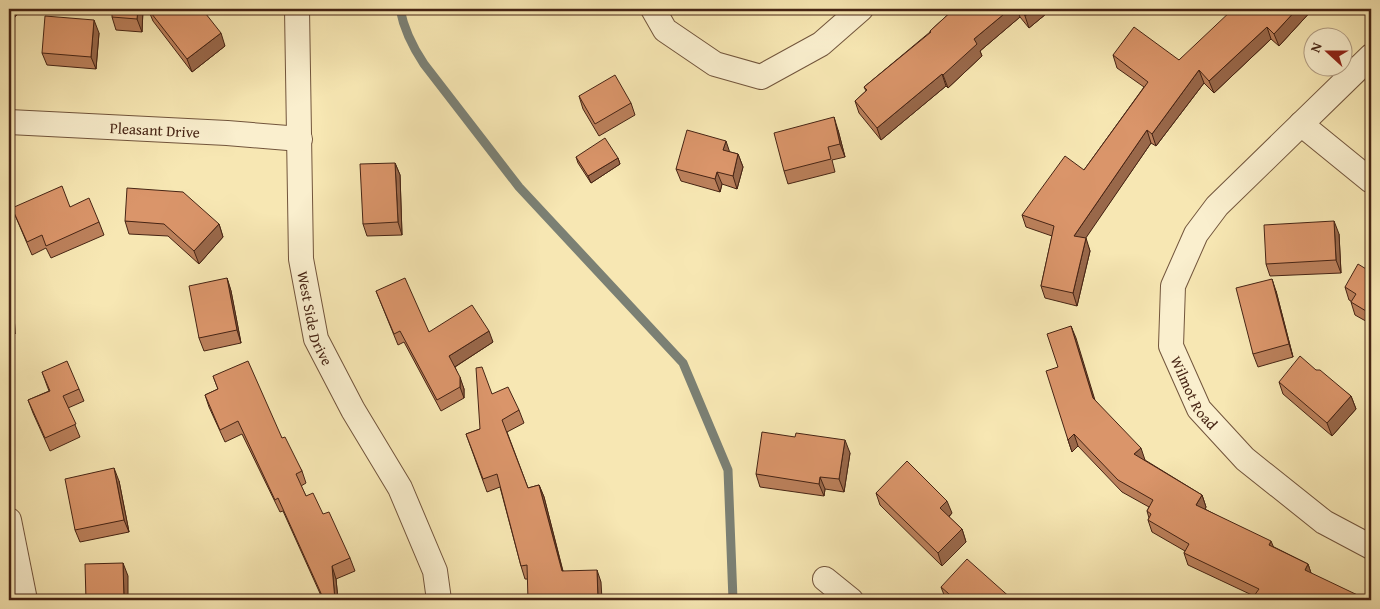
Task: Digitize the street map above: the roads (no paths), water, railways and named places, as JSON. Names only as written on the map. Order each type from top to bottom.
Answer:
[{"type":"street","name":"West Side Drive","points":[[297,9],[301,259],[316,339],[353,410],[400,488],[435,571],[439,600]]},
{"type":"street","points":[[652,9],[665,30],[715,64],[761,78],[821,44],[861,9]]},
{"type":"street","name":"Wilmot Road","points":[[1371,56],[1217,206],[1196,234],[1173,286],[1171,346],[1199,409],[1245,459],[1324,522],[1371,547]]},
{"type":"street","name":"Pleasant Drive","points":[[9,122],[227,133],[300,139]]},
{"type":"street","points":[[1301,124],[1371,181]]},
{"type":"street","points":[[9,520],[25,600]]},
{"type":"street","points":[[825,579],[851,600]]},
{"type":"waterway","points":[[400,9],[409,38],[424,64],[519,187],[683,363],[728,470],[733,600]]}]
